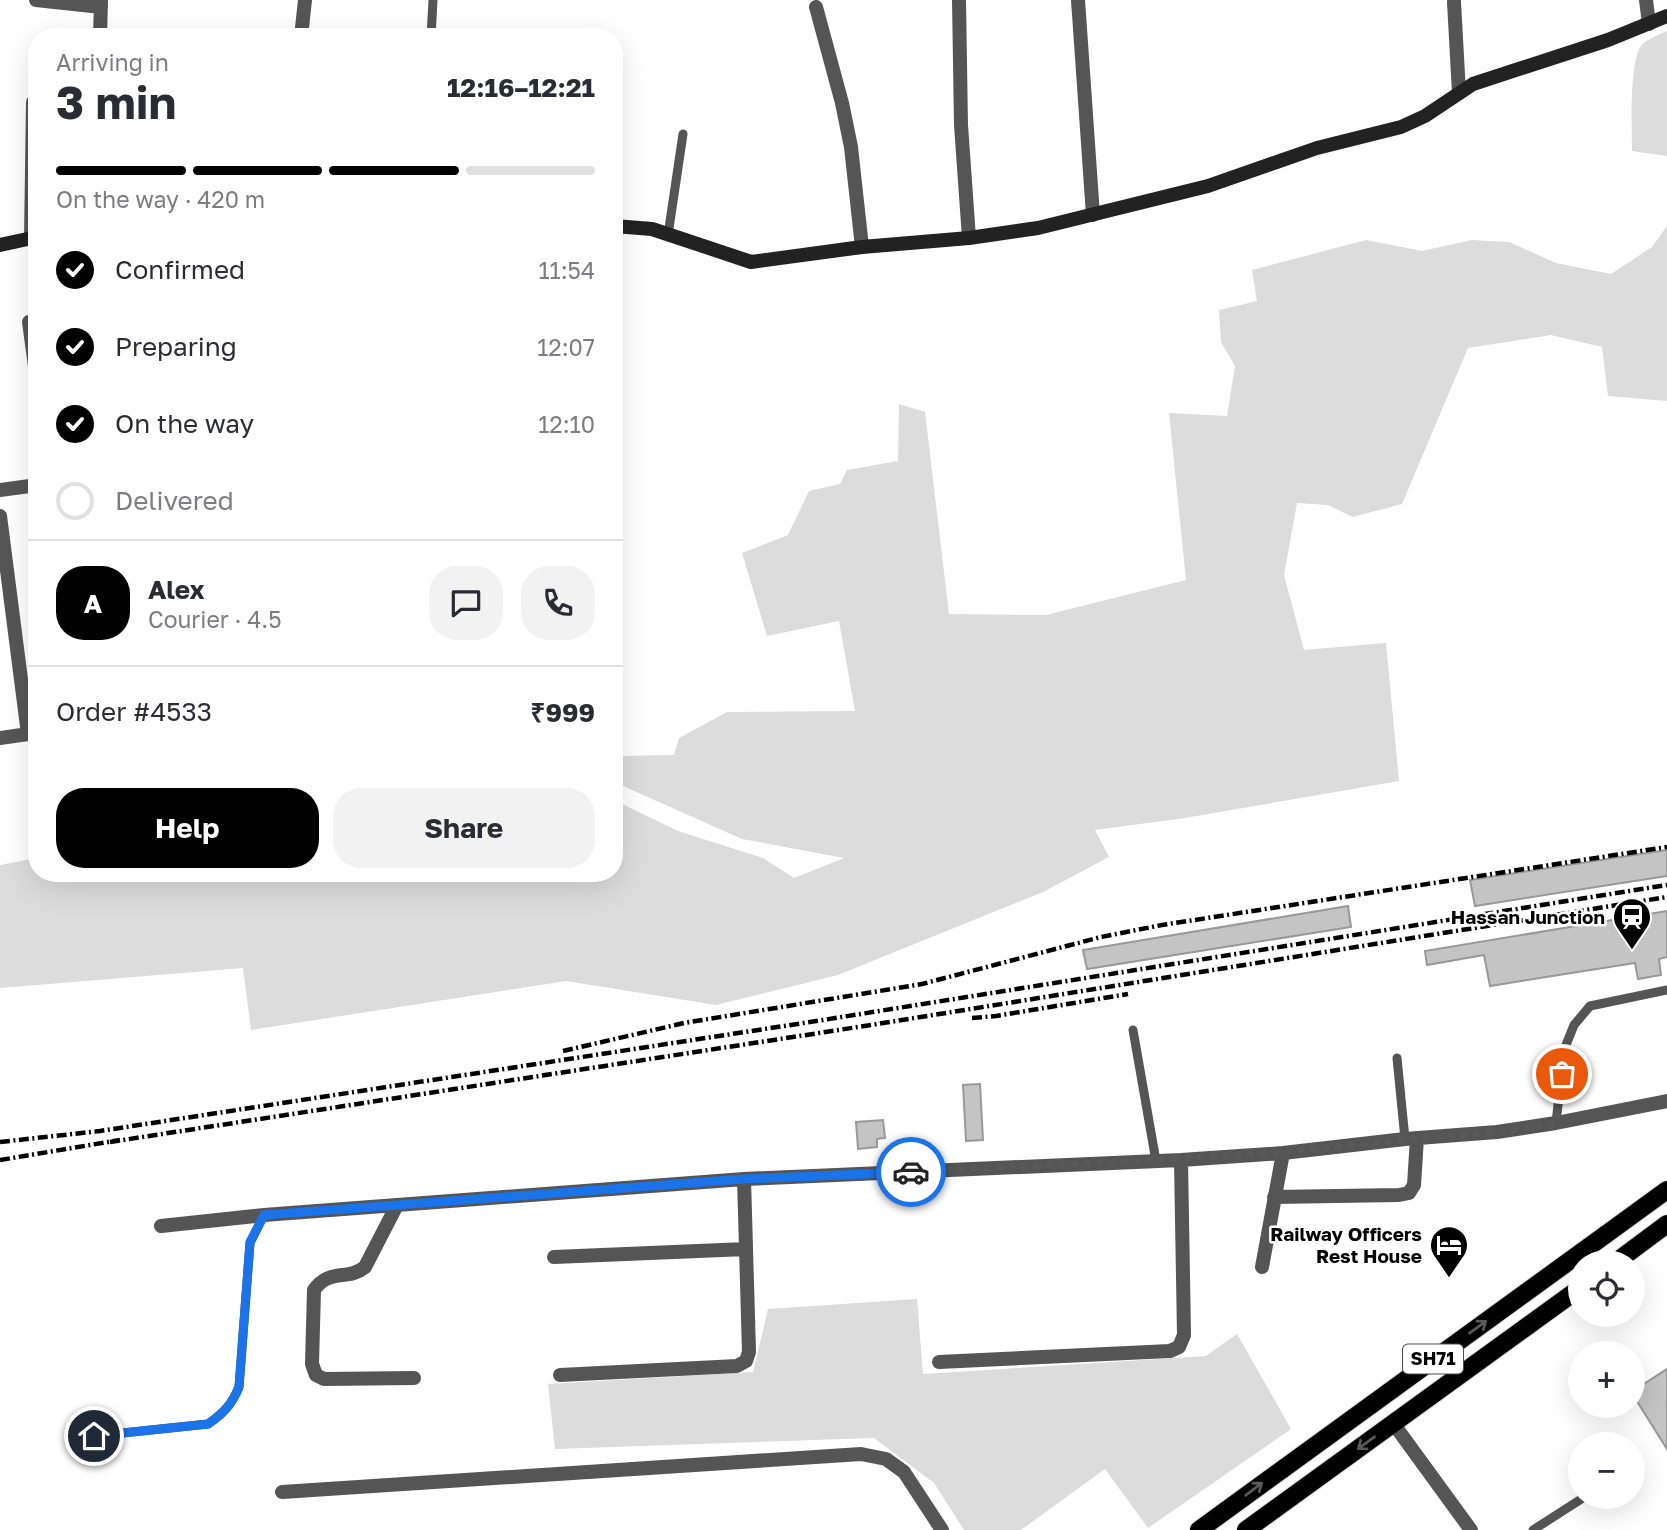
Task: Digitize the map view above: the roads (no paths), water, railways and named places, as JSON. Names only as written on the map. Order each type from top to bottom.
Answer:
[{"type":"main road","name":"SH71","points":[[1199,1530],[1667,1190]]},
{"type":"main road","points":[[1632,1250],[1667,1224]]},
{"type":"main road","name":"SH71","points":[[1247,1530],[1568,1297]]},
{"type":"main road","points":[[1402,1381],[1419,1405]]},
{"type":"street","points":[[36,0],[101,4],[100,28]]},
{"type":"street","points":[[302,28],[305,0]]},
{"type":"street","points":[[960,0],[961,125],[969,238]]},
{"type":"street","points":[[1078,0],[1093,215]]},
{"type":"street","points":[[1646,0],[1649,24]]},
{"type":"street","points":[[1454,2],[1458,93]]},
{"type":"street","points":[[816,7],[851,147],[862,247]]},
{"type":"street","points":[[623,227],[652,229],[751,262],[1038,228],[1208,186],[1317,148],[1401,127],[1425,116],[1473,84],[1608,40],[1667,16]]},
{"type":"street","points":[[0,245],[28,239]]},
{"type":"street","points":[[0,490],[28,486]]},
{"type":"street","points":[[0,516],[27,734],[0,738]]},
{"type":"street","points":[[161,1226],[264,1215],[744,1179],[1283,1153],[1497,1132],[1667,1101]]},
{"type":"street","points":[[1274,1197],[1409,1193],[1414,1185],[1411,1139]]},
{"type":"street","points":[[1262,1266],[1283,1153]]},
{"type":"street","points":[[939,1362],[1170,1351],[1179,1347],[1184,1335],[1181,1160]]},
{"type":"street","points":[[560,1375],[737,1366],[746,1361],[749,1352],[744,1179]]},
{"type":"street","points":[[397,1205],[365,1267],[359,1272],[330,1277],[320,1282],[314,1290],[312,1364],[316,1375],[324,1379],[414,1378]]},
{"type":"street","points":[[554,1257],[746,1249]]},
{"type":"street","points":[[1393,1423],[1471,1530]]},
{"type":"street","points":[[282,1492],[861,1454],[886,1459],[904,1472],[942,1530]]},
{"type":"lane","points":[[431,28],[433,0]]},
{"type":"lane","points":[[668,234],[682,134]]},
{"type":"lane","points":[[1556,1123],[1564,1050],[1574,1025],[1590,1006],[1667,990]]},
{"type":"lane","points":[[1133,1030],[1156,1161]]},
{"type":"lane","points":[[1397,1058],[1411,1139]]},
{"type":"lane","points":[[94,1436],[208,1424],[232,1403],[239,1387],[250,1242],[264,1215]]},
{"type":"lane","points":[[1533,1530],[1546,1527],[1569,1509]]},
{"type":"railway","points":[[563,1051],[684,1023],[922,984],[1101,937],[1162,925],[1667,847]]},
{"type":"railway","points":[[0,1142],[100,1131],[823,1020],[1667,885]]},
{"type":"railway","points":[[110,1142],[871,1025],[1667,897]]},
{"type":"railway","points":[[972,1018],[1128,994]]},
{"type":"railway","points":[[0,1160],[120,1140]]},
{"type":"place","name":"Hassan Junction","points":[[1632,951]]},
{"type":"place","name":"Railway Officers Rest House","points":[[1449,1279]]}]
